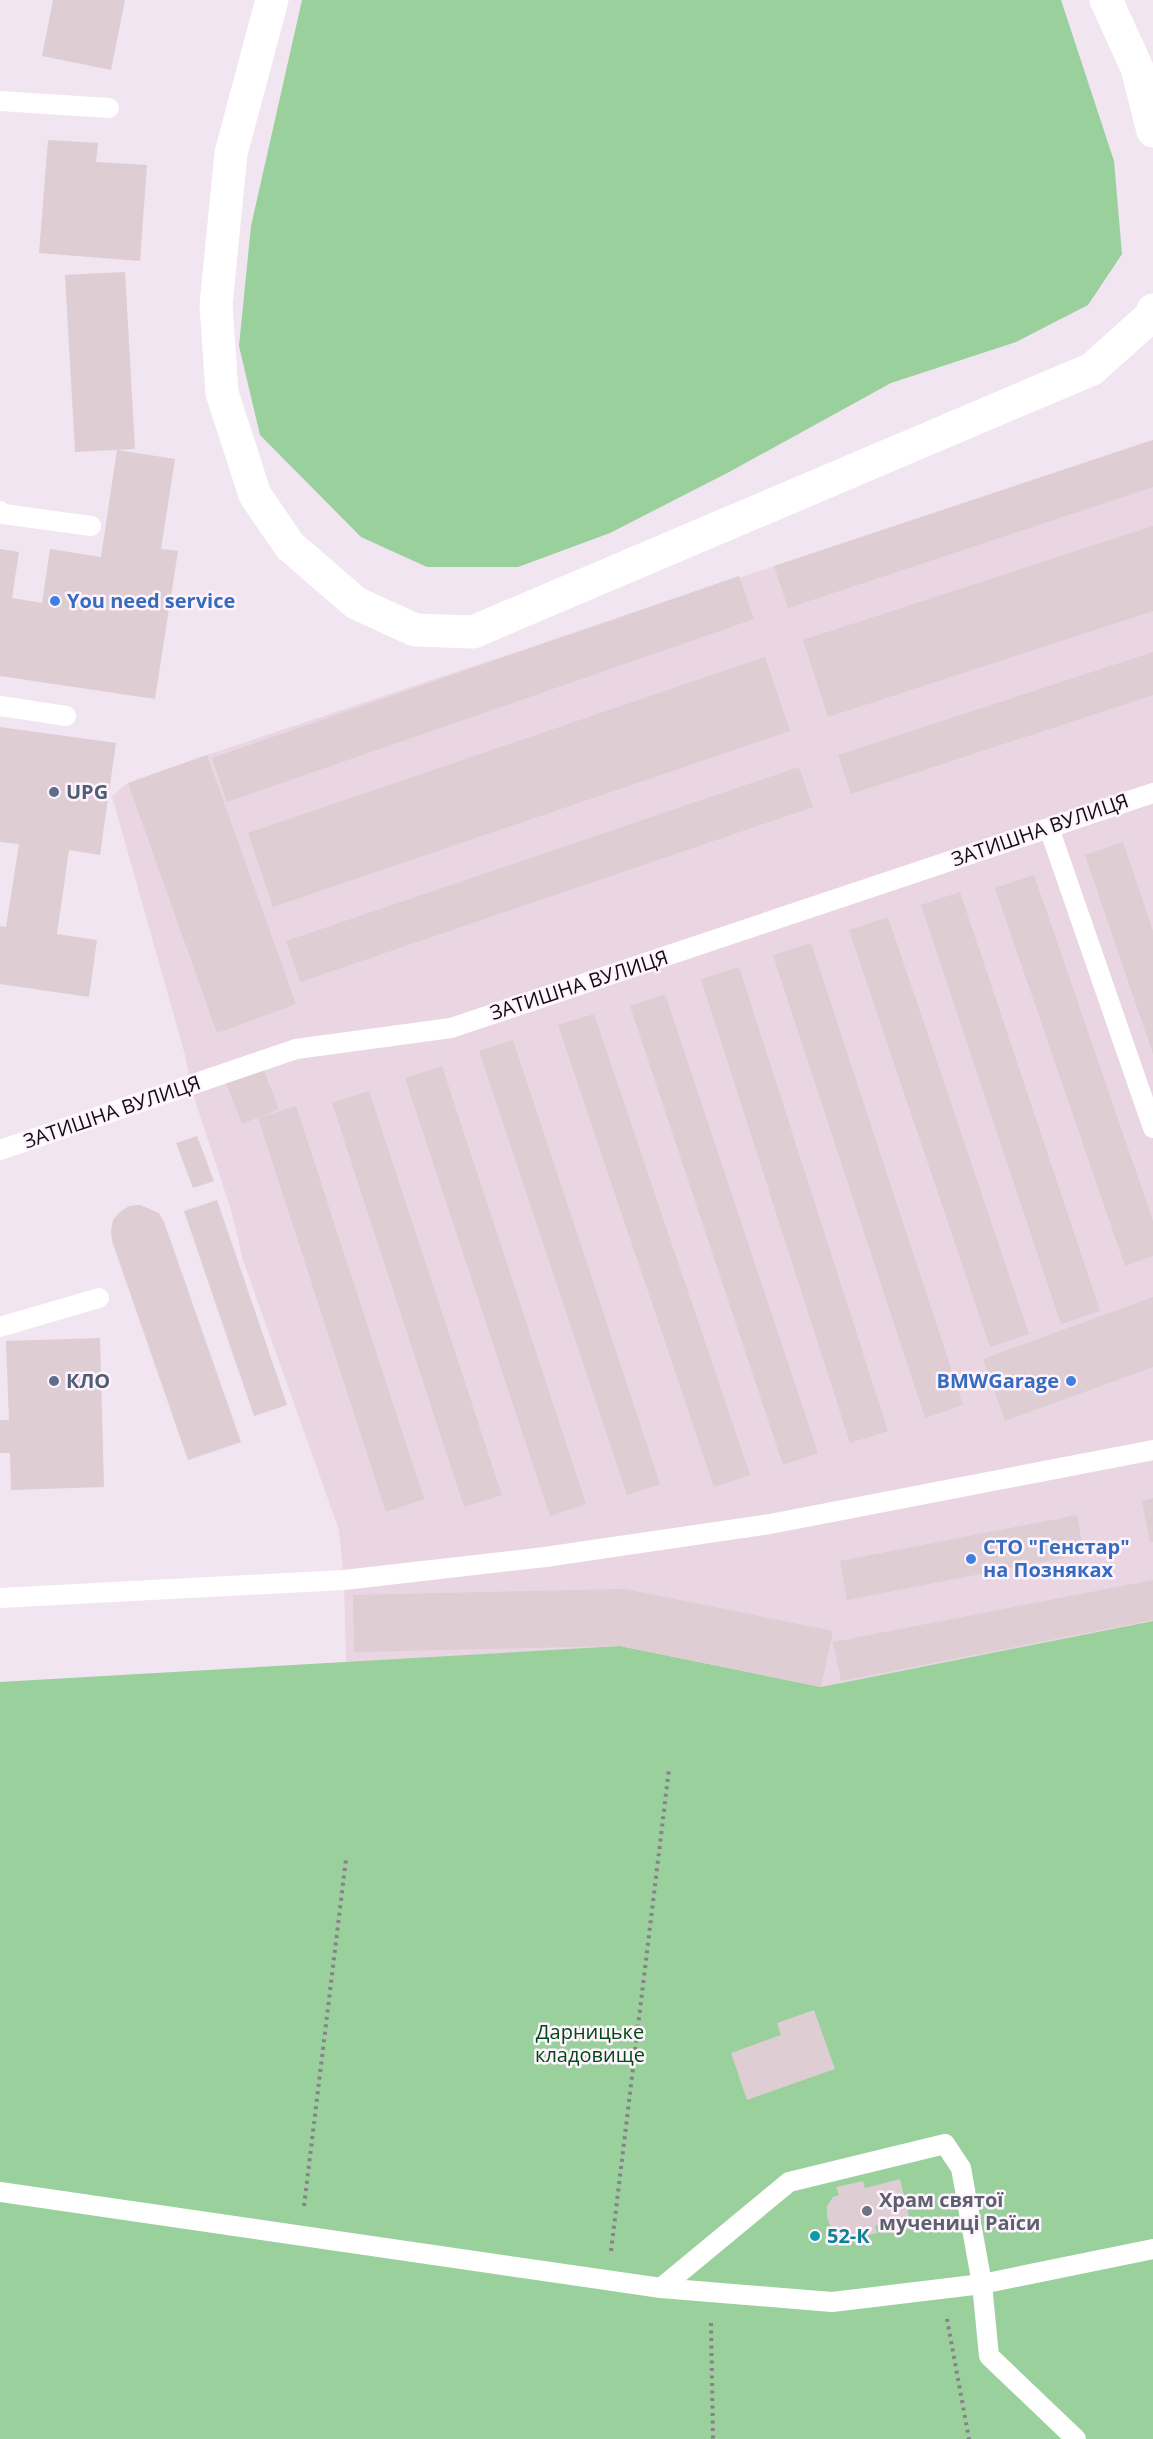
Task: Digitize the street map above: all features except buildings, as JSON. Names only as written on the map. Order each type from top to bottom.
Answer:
[{"type":"street","points":[[272,0],[231,153],[216,305],[222,393],[255,495],[290,546],[356,603],[415,630],[473,632],[1092,369],[1151,316],[1153,310]]},
{"type":"street","points":[[1106,0],[1137,68],[1153,131]]},
{"type":"lane","points":[[0,101],[109,108]]},
{"type":"lane","points":[[0,511],[3,514],[91,526]]},
{"type":"lane","points":[[0,706],[66,716]]},
{"type":"lane","name":"ЗАТИШНА ВУЛИЦЯ","points":[[0,1150],[296,1049],[451,1028],[1153,793]]},
{"type":"lane","points":[[1049,828],[1153,1128]]},
{"type":"lane","points":[[0,1327],[99,1298]]},
{"type":"lane","points":[[0,1598],[344,1580],[545,1557],[770,1524],[1153,1450]]},
{"type":"lane","points":[[661,2288],[789,2182],[945,2144],[961,2168],[982,2284],[989,2356],[1076,2439]]},
{"type":"lane","points":[[0,2192],[608,2281],[661,2288],[832,2302],[982,2284],[1153,2249]]},
{"type":"path","points":[[608,2281],[669,1769]]},
{"type":"path","points":[[301,2236],[346,1859]]},
{"type":"path","points":[[942,2289],[969,2439]]},
{"type":"path","points":[[710,2292],[713,2439]]},
{"type":"shaded area","points":[[1153,440],[1153,1621],[821,1687],[620,1646],[346,1663],[344,1580],[339,1530],[243,1260],[231,1210],[192,1091],[185,1055],[112,796],[128,783],[207,755]]},
{"type":"green space","points":[[302,0],[1061,0],[1114,161],[1122,254],[1088,305],[1016,342],[891,383],[731,471],[610,533],[518,567],[427,567],[361,537],[260,435],[239,346],[251,226]]},
{"type":"green space","name":"Дарницьке кладовище","points":[[1153,1621],[1153,2439],[0,2439],[0,1682],[620,1646],[821,1687]]},
{"type":"place","name":"You need service","points":[[55,601]]},
{"type":"place","name":"UPG","points":[[54,792]]},
{"type":"place","name":"КЛО","points":[[54,1381]]},
{"type":"place","name":"BMWGarage","points":[[1071,1381]]},
{"type":"place","name":"СТО \"Генстар\" на Позняках","points":[[971,1559]]},
{"type":"place","name":"Храм святої мучениці Раїси","points":[[867,2211]]},
{"type":"place","name":"52-К","points":[[815,2236]]}]
